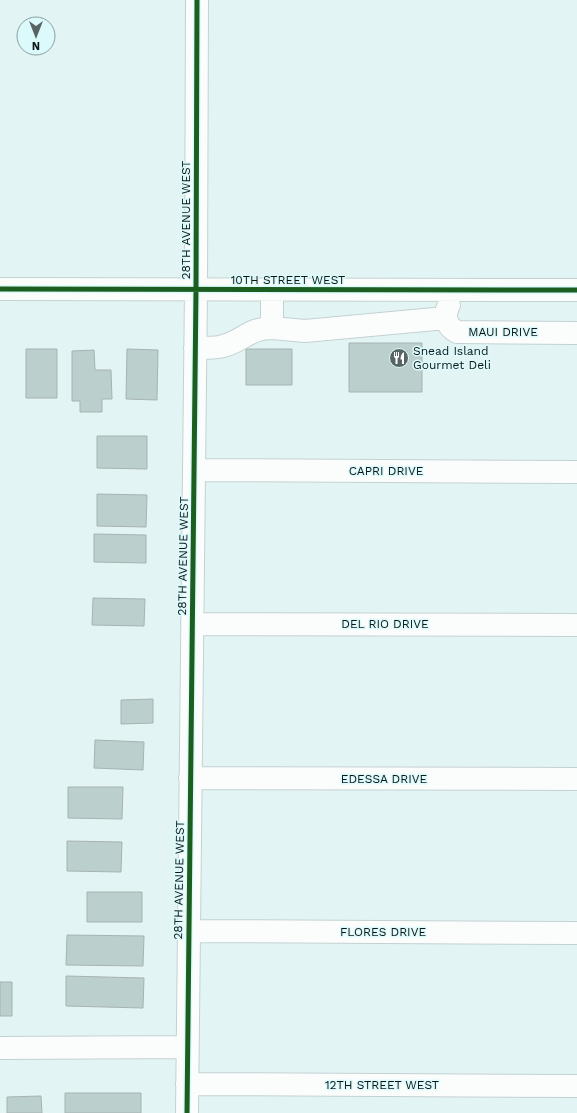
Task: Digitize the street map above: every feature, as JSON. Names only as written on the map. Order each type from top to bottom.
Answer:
[{"type":"street","name":"28TH AVENUE WEST","points":[[186,1113],[196,290],[197,0]]},
{"type":"street","name":"10TH STREET WEST","points":[[0,289],[577,290]]},
{"type":"street","points":[[272,290],[272,328]]},
{"type":"street","points":[[195,348],[223,347],[249,332],[260,328],[305,331],[322,328],[446,318],[445,314],[448,306],[461,290]]},
{"type":"street","name":"MAUI DRIVE","points":[[446,318],[448,324],[457,332],[577,333]]},
{"type":"street","name":"CAPRI DRIVE","points":[[194,470],[577,472]]},
{"type":"street","name":"DEL RIO DRIVE","points":[[192,624],[577,625]]},
{"type":"street","name":"EDESSA DRIVE","points":[[190,778],[577,779]]},
{"type":"street","name":"FLORES DRIVE","points":[[188,931],[577,933]]},
{"type":"street","points":[[0,1048],[187,1048]]},
{"type":"street","name":"12TH STREET WEST","points":[[187,1084],[577,1086]]},
{"type":"building","points":[[349,343],[422,343],[422,392],[349,392]]},
{"type":"building","points":[[26,349],[57,349],[57,398],[26,398]]},
{"type":"building","points":[[127,349],[158,350],[157,400],[126,399]]},
{"type":"building","points":[[246,349],[292,349],[292,385],[246,385]]},
{"type":"building","points":[[94,350],[95,370],[111,370],[112,399],[102,399],[102,412],[80,412],[80,401],[72,401],[72,351]]},
{"type":"building","points":[[97,436],[147,436],[147,469],[97,468]]},
{"type":"building","points":[[97,494],[147,495],[146,527],[97,526]]},
{"type":"building","points":[[94,534],[146,535],[146,563],[94,562]]},
{"type":"building","points":[[93,598],[145,599],[144,626],[92,625]]},
{"type":"building","points":[[153,699],[153,723],[121,724],[121,700]]},
{"type":"building","points":[[95,740],[144,742],[143,770],[94,768]]},
{"type":"building","points":[[68,787],[123,787],[122,819],[68,818]]},
{"type":"building","points":[[67,841],[122,842],[121,872],[67,871]]},
{"type":"building","points":[[87,892],[142,892],[142,922],[87,922]]},
{"type":"building","points":[[67,935],[144,936],[143,966],[66,965]]},
{"type":"building","points":[[66,976],[144,978],[143,1008],[66,1006]]},
{"type":"building","points":[[0,982],[12,982],[12,1016],[0,1016]]},
{"type":"building","points":[[65,1093],[141,1093],[141,1113],[65,1113]]},
{"type":"building","points":[[41,1096],[42,1113],[7,1113],[7,1097]]},
{"type":"cycle path","points":[[187,1113],[196,290],[197,0]]},
{"type":"cycle path","points":[[0,289],[577,290]]},
{"type":"place","name":"Snead Island Gourmet Deli","points":[[399,358]]}]
